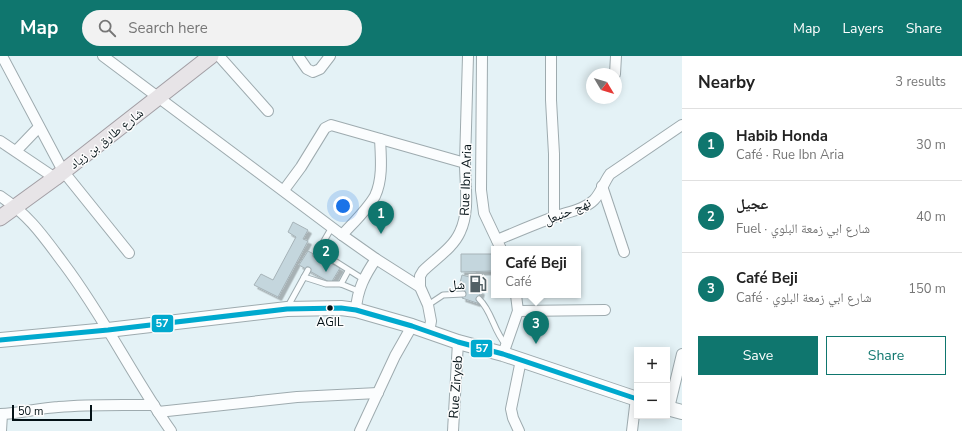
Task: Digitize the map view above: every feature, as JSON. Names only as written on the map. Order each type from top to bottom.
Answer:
[{"type":"main road","name":"شارع طارق بن زياد","points":[[0,218],[159,97],[205,58]]},
{"type":"main road","points":[[0,340],[108,330],[287,309],[341,308],[356,310],[412,326],[458,342],[505,350],[521,360],[634,398]]},
{"type":"street","points":[[2,56],[39,127],[59,174],[128,253]]},
{"type":"street","points":[[103,56],[284,190],[342,235],[420,287],[428,305],[431,321],[429,332]]},
{"type":"street","points":[[220,56],[268,111]]},
{"type":"street","points":[[298,56],[307,69],[313,72],[320,69],[330,56]]},
{"type":"street","name":"Rue Ibn Aria","points":[[420,287],[420,276],[423,271],[451,245],[460,233],[464,221],[466,206],[465,164],[468,56]]},
{"type":"street","name":"Rue Ibn Aria","points":[[482,56],[481,190],[484,213],[499,245]]},
{"type":"street","points":[[551,56],[554,217]]},
{"type":"street","points":[[615,68],[616,56]]},
{"type":"street","name":"نهج حنبعل","points":[[499,245],[554,217],[592,202],[598,196],[602,186],[610,174],[617,168],[682,125]]},
{"type":"street","points":[[284,190],[301,167],[325,128],[328,126],[336,126],[465,164]]},
{"type":"street","points":[[16,151],[39,127]]},
{"type":"street","points":[[342,235],[369,204],[374,196],[380,175],[380,139]]},
{"type":"street","points":[[0,141],[59,174]]},
{"type":"street","points":[[602,186],[624,252]]},
{"type":"street","points":[[0,196],[15,207],[42,233],[90,300],[171,431]]},
{"type":"street","points":[[356,310],[358,291],[363,279],[376,259]]},
{"type":"street","points":[[505,350],[518,312],[516,298]]},
{"type":"street","points":[[518,312],[605,310]]},
{"type":"street","points":[[360,431],[395,356],[412,326]]},
{"type":"street","name":"Rue Ziryeb","points":[[453,431],[458,342]]},
{"type":"street","points":[[673,409],[682,354]]},
{"type":"street","points":[[519,431],[512,418],[511,410],[521,360]]},
{"type":"street","points":[[1,431],[1,414],[60,406],[156,409],[297,397],[378,394]]},
{"type":"street","points":[[632,431],[634,415]]},
{"type":"lane","points":[[332,227],[318,253],[334,260],[348,271],[363,279]]},
{"type":"lane","points":[[287,309],[308,270]]},
{"type":"lane","points":[[341,284],[348,271]]},
{"type":"lane","points":[[304,277],[326,284],[341,284],[358,291]]},
{"type":"lane","points":[[428,305],[443,295],[463,294]]},
{"type":"lane","points":[[478,299],[484,304],[505,350]]},
{"type":"building","points":[[293,222],[308,230],[303,239],[308,241],[278,297],[254,285],[261,274],[273,280],[296,237],[288,232]]},
{"type":"building","points":[[308,251],[340,268],[331,283],[299,265]]},
{"type":"building","points":[[461,254],[491,254],[491,271],[461,272]]},
{"type":"building","points":[[462,275],[477,279],[474,289],[481,291],[477,303],[462,298],[465,289],[459,287]]},
{"type":"transit line","name":"57","points":[[0,340],[108,330],[287,309],[341,308],[356,310],[412,326],[458,342],[503,354],[634,398]]},
{"type":"place","name":"Habib Honda","points":[[381,234]]},
{"type":"place","name":"عجيل","points":[[326,272]]},
{"type":"place","name":"شل","points":[[478,284]]},
{"type":"place","name":"AGIL","points":[[330,308]]},
{"type":"place","name":"Café Beji","points":[[536,344]]}]
